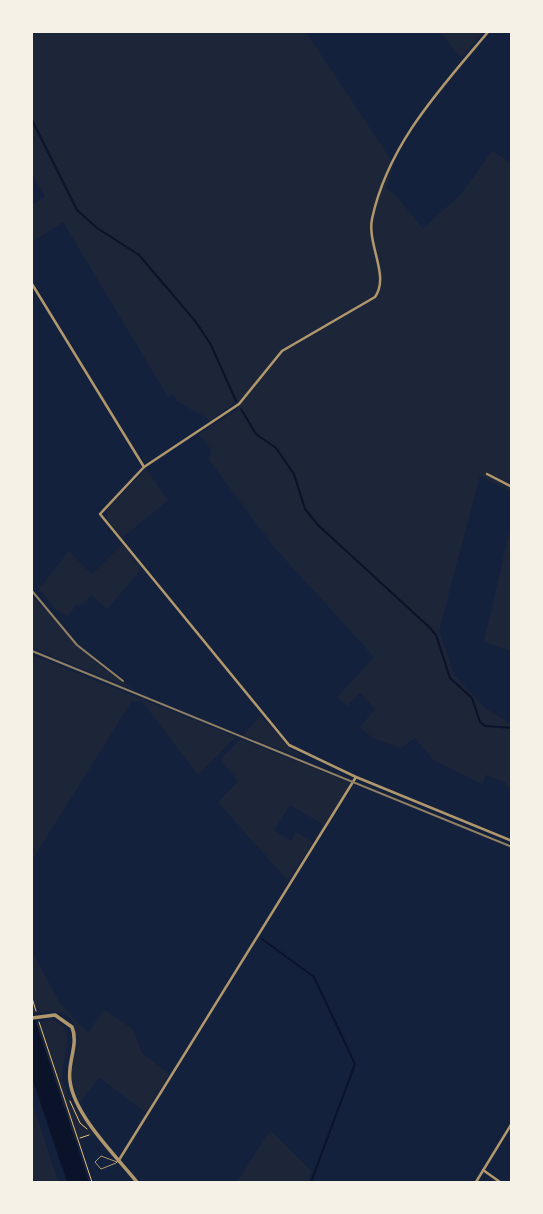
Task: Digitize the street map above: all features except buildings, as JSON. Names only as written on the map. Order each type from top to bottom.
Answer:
[{"type":"street","points":[[488,32],[405,136],[391,163],[374,210],[370,240],[381,284],[375,298],[282,351],[239,404],[144,467],[100,514],[289,745],[356,777],[512,841]]},
{"type":"street","points":[[32,284],[144,467]]},
{"type":"street","points":[[487,474],[512,487]]},
{"type":"street","points":[[118,1161],[356,777]]},
{"type":"street","points":[[32,1018],[55,1015],[72,1027],[75,1042],[69,1077],[73,1094],[118,1161],[136,1182]]},
{"type":"street","points":[[476,1182],[512,1123]]},
{"type":"street","points":[[483,1171],[500,1182]]},
{"type":"lane","points":[[101,1156],[118,1161],[101,1169],[95,1162],[101,1156]]},
{"type":"path","points":[[32,998],[92,1182]]},
{"type":"path","points":[[77,1138],[95,1134]]},
{"type":"shaded area","points":[[32,32],[306,32],[394,164],[386,188],[394,193],[423,229],[462,193],[492,151],[511,163],[511,492],[480,476],[439,631],[455,676],[485,708],[511,724],[511,789],[505,786],[506,783],[486,775],[482,784],[433,760],[415,738],[401,748],[372,738],[360,727],[375,709],[360,693],[347,706],[337,697],[374,657],[273,546],[209,460],[211,450],[199,434],[238,409],[235,402],[211,421],[177,401],[173,394],[168,397],[63,222],[32,242],[32,205],[45,196],[32,174]]},
{"type":"shaded area","points":[[440,32],[484,32],[461,57]]},
{"type":"shaded area","points":[[146,469],[168,500],[122,538],[106,518],[107,509]]},
{"type":"shaded area","points":[[512,525],[511,651],[484,642]]},
{"type":"shaded area","points":[[122,544],[141,569],[107,609],[91,595],[83,604],[76,605],[68,616],[57,611],[39,589],[69,551],[92,574]]},
{"type":"shaded area","points":[[33,597],[97,664],[135,690],[32,648]]},
{"type":"shaded area","points":[[32,655],[236,737],[198,775],[142,701],[132,701],[32,860]]},
{"type":"shaded area","points":[[260,716],[290,748],[302,755],[301,757],[243,735]]},
{"type":"shaded area","points":[[241,739],[351,783],[324,825],[290,805],[274,830],[291,841],[296,832],[313,842],[288,881],[218,802],[238,782],[221,759]]},
{"type":"shaded area","points":[[32,951],[59,1002],[88,1033],[104,1010],[133,1029],[142,1053],[169,1074],[146,1113],[99,1077],[80,1103],[71,1076],[75,1038],[72,1020],[65,1014],[52,1011],[33,1013]]},
{"type":"shaded area","points":[[32,1010],[89,1182],[67,1182],[32,1078]]},
{"type":"shaded area","points":[[49,1019],[65,1030],[67,1038],[63,1075],[66,1091],[96,1134],[75,1140],[36,1024]]},
{"type":"shaded area","points":[[32,1101],[58,1182],[32,1182]]},
{"type":"shaded area","points":[[270,1130],[311,1171],[308,1182],[237,1182]]},
{"type":"waterway","points":[[32,120],[77,210],[97,228],[139,255],[196,322],[211,345],[236,401]]},
{"type":"waterway","points":[[241,409],[256,434],[276,448],[294,474],[305,509],[318,525],[436,635],[450,678],[472,698],[480,722],[485,726],[512,728]]},
{"type":"waterway","points":[[262,939],[314,977],[355,1064],[311,1182]]},
{"type":"railway","points":[[32,591],[77,645],[123,681]]},
{"type":"railway","points":[[32,651],[512,847]]}]
